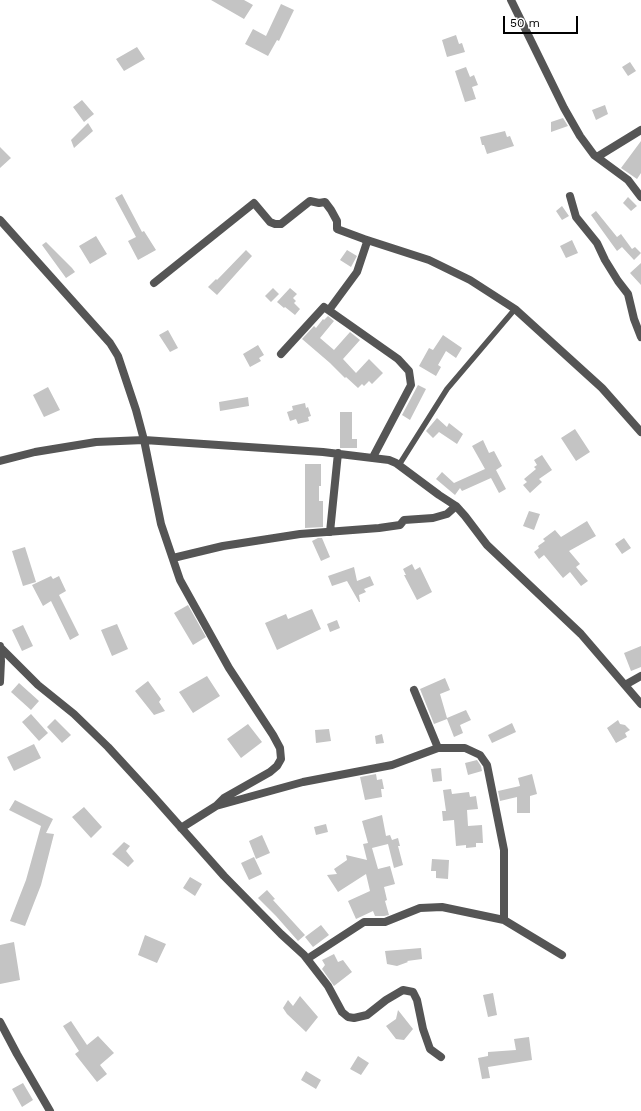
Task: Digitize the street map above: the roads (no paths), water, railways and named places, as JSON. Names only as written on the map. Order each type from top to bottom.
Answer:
[{"type":"street","points":[[511,0],[564,108],[580,136],[597,157],[628,180],[641,197]]},
{"type":"street","points":[[597,157],[641,130]]},
{"type":"street","points":[[570,196],[576,217],[597,242],[605,260],[628,294],[634,319],[641,337]]},
{"type":"street","points":[[154,283],[254,203],[270,222],[281,224],[310,201],[319,203],[325,202],[337,221],[337,229],[436,263],[470,280],[515,309],[602,388],[641,432]]},
{"type":"street","points":[[0,220],[110,343],[118,356],[136,410],[144,440],[161,524],[180,580],[229,668],[280,748],[281,760],[270,772],[224,798],[216,806],[181,828]]},
{"type":"street","points":[[329,310],[357,272],[367,242],[364,239]]},
{"type":"street","points":[[281,354],[324,307],[398,359],[409,371],[411,385],[373,457]]},
{"type":"street","points":[[0,461],[35,452],[96,442],[144,440],[338,453],[389,460],[399,465],[456,506],[487,545],[581,634],[641,704]]},
{"type":"street","points":[[330,532],[338,453]]},
{"type":"street","points":[[172,558],[223,546],[300,534],[400,525],[404,520],[433,518],[447,514],[456,506]]},
{"type":"street","points":[[0,643],[0,682]]},
{"type":"street","points":[[0,647],[38,685],[74,714],[108,747],[224,876],[307,959],[328,986],[342,1012],[348,1017],[354,1018],[367,1015],[386,1000],[403,990],[413,992],[430,1050],[441,1057]]},
{"type":"street","points":[[625,685],[641,676]]},
{"type":"street","points":[[414,690],[438,748]]},
{"type":"street","points":[[216,806],[303,782],[392,765],[438,748],[465,748],[480,754],[487,765],[504,850],[504,920]]},
{"type":"street","points":[[307,959],[364,922],[385,922],[420,908],[442,907],[504,920],[562,955]]},
{"type":"street","points":[[0,1022],[50,1111]]},
{"type":"lane","points":[[399,465],[447,389],[515,309]]}]
